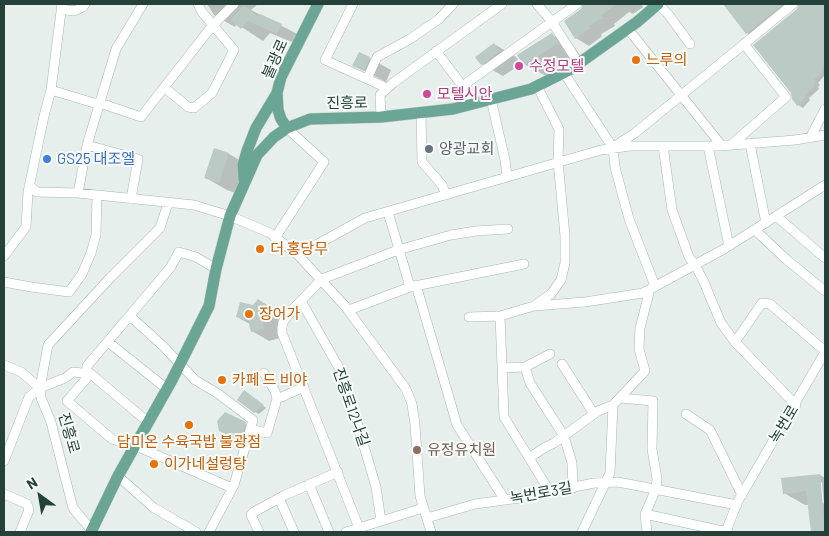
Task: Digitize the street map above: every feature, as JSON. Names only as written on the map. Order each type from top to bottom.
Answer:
[{"type":"main road","name":"불광로","points":[[287,128],[278,110],[277,93],[281,77],[318,4]]},
{"type":"main road","name":"진흥로","points":[[92,532],[118,476],[167,389],[209,306],[216,269],[230,216],[256,156],[274,137],[287,128],[310,119],[380,117],[453,109],[537,86],[579,64],[628,29],[658,4]]},
{"type":"main road","points":[[244,184],[244,160],[256,128],[277,93]]},
{"type":"street","points":[[4,256],[26,227],[30,185],[44,116],[52,90],[61,6],[74,11],[85,4]]},
{"type":"street","points":[[78,193],[87,145],[116,49],[143,4]]},
{"type":"street","points":[[165,88],[188,107],[194,108],[212,93],[234,50],[202,12],[198,4]]},
{"type":"street","points":[[52,90],[141,117],[213,25],[234,4]]},
{"type":"street","points":[[353,4],[325,60],[387,88]]},
{"type":"street","points":[[368,79],[377,57],[410,39],[439,18],[453,4]]},
{"type":"street","points":[[537,4],[552,22],[579,64]]},
{"type":"street","points":[[464,88],[468,82],[577,4]]},
{"type":"street","points":[[658,4],[668,14],[690,44]]},
{"type":"street","points":[[613,148],[636,133],[793,4]]},
{"type":"street","points":[[380,117],[380,95],[387,88],[496,5]]},
{"type":"street","points":[[628,29],[681,96],[726,145]]},
{"type":"street","points":[[726,145],[786,97],[744,44]]},
{"type":"street","points":[[436,51],[464,88],[469,105]]},
{"type":"street","points":[[529,458],[594,414],[612,405],[645,371],[639,349],[640,328],[653,287],[629,219],[615,166],[613,148],[564,73]]},
{"type":"street","points":[[534,306],[551,294],[562,280],[565,262],[565,236],[558,161],[559,129],[537,86]]},
{"type":"street","points":[[491,99],[507,177]]},
{"type":"street","points":[[810,138],[825,109]]},
{"type":"street","points":[[421,113],[422,162],[442,185],[446,195]]},
{"type":"street","points":[[275,238],[324,162],[287,128]]},
{"type":"street","points":[[298,255],[365,218],[558,161],[613,148],[750,144],[825,135]]},
{"type":"street","points":[[750,144],[766,223]]},
{"type":"street","points":[[87,145],[138,159],[130,199]]},
{"type":"street","points":[[663,146],[672,210],[689,257],[695,265],[721,323],[735,342],[796,405]]},
{"type":"street","points":[[708,146],[729,246]]},
{"type":"street","points":[[30,185],[37,192],[78,193],[194,205],[230,216],[270,233],[298,255],[322,279],[348,310],[406,388],[412,404],[416,426],[420,496],[431,532]]},
{"type":"street","points":[[469,317],[500,316],[534,306],[585,302],[643,293],[729,246],[825,185]]},
{"type":"street","points":[[4,282],[69,292],[82,274],[91,253],[96,235],[97,195]]},
{"type":"street","points":[[40,388],[48,345],[96,292],[160,228],[168,203]]},
{"type":"street","points":[[388,212],[398,250],[428,328],[457,425],[505,500]]},
{"type":"street","points":[[776,216],[825,258]]},
{"type":"street","points":[[359,528],[282,333],[283,322],[322,279],[398,250],[451,235],[508,229]]},
{"type":"street","points":[[755,230],[787,260],[825,291]]},
{"type":"street","name":"진흥로","points":[[216,269],[196,256],[179,252],[170,268],[87,366],[86,378],[67,401],[112,440],[136,446],[232,488]]},
{"type":"street","points":[[348,310],[413,286],[524,264]]},
{"type":"street","name":"진흥로12나길","points":[[301,301],[343,375],[376,487],[381,521]]},
{"type":"street","name":"녹번로","points":[[727,532],[742,495],[796,405],[825,352],[770,304],[762,303],[735,342]]},
{"type":"street","points":[[130,316],[163,346],[195,380],[217,393],[253,420],[232,488],[209,532]]},
{"type":"street","points":[[500,316],[504,417],[550,492]]},
{"type":"street","points":[[108,342],[167,389]]},
{"type":"street","points":[[502,368],[525,367],[550,354]]},
{"type":"street","points":[[4,364],[21,372],[40,388]]},
{"type":"street","points":[[562,364],[594,414]]},
{"type":"street","points":[[525,367],[530,383],[564,436],[572,463],[573,488]]},
{"type":"street","points":[[4,461],[29,397],[40,388],[65,378],[73,372],[91,374],[148,423]]},
{"type":"street","points":[[250,428],[267,433],[277,399],[275,391],[264,373]]},
{"type":"street","points":[[277,399],[304,387]]},
{"type":"street","name":"진흥로","points":[[40,388],[41,398],[51,422],[74,508],[92,532]]},
{"type":"street","points":[[620,398],[653,401],[652,449],[657,478],[656,489],[645,514],[647,532]]},
{"type":"street","points":[[582,532],[610,473],[612,405]]},
{"type":"street","points":[[686,414],[710,430],[742,495]]},
{"type":"street","points":[[259,532],[251,515],[254,512],[309,484],[338,472]]},
{"type":"street","points":[[118,476],[154,508],[196,532]]},
{"type":"street","name":"녹번로3길","points":[[427,518],[475,504],[607,482],[618,482],[737,505]]},
{"type":"street","points":[[309,484],[329,532]]},
{"type":"street","points":[[4,494],[27,504],[29,510],[20,532]]},
{"type":"street","points":[[280,498],[294,532]]},
{"type":"street","points":[[346,532],[423,508]]},
{"type":"street","points":[[645,514],[727,532]]},
{"type":"building","points":[[583,4],[616,4],[601,16],[603,18],[588,26],[590,28],[575,39],[564,21],[581,9]]},
{"type":"building","points":[[723,4],[783,4],[746,34]]},
{"type":"building","points":[[799,4],[825,4],[825,63],[821,73],[814,80],[816,81],[815,85],[805,95],[804,101],[797,106],[792,99],[791,93],[753,45],[797,9]]},
{"type":"building","points":[[244,5],[258,17],[260,14],[282,24],[277,34],[248,21],[241,29],[230,20]]},
{"type":"building","points":[[552,33],[558,43],[524,65],[517,55]]},
{"type":"building","points":[[494,43],[500,51],[481,65],[475,57]]},
{"type":"building","points":[[359,52],[370,57],[364,71],[352,66]]},
{"type":"building","points":[[214,148],[229,153],[219,183],[204,178]]},
{"type":"building","points":[[258,299],[270,309],[262,319],[264,328],[251,332],[248,320],[236,317],[240,302],[253,305]]},
{"type":"building","points":[[244,390],[264,405],[254,413],[237,400]]},
{"type":"building","points":[[225,412],[246,422],[240,441],[219,431],[217,421]]},
{"type":"building","points":[[820,474],[825,532],[811,532],[806,491],[783,494],[781,478]]},
{"type":"place","name":"느루의","points":[[636,60]]},
{"type":"place","name":"수정모텔","points":[[519,66]]},
{"type":"place","name":"모텔시안","points":[[427,94]]},
{"type":"place","name":"양광교회","points":[[429,149]]},
{"type":"place","name":"GS25 대조엘","points":[[47,159]]},
{"type":"place","name":"더 홍당무","points":[[260,249]]},
{"type":"place","name":"장어가","points":[[249,314]]},
{"type":"place","name":"카페 드 비야","points":[[222,380]]},
{"type":"place","name":"담미온 수육국밥 불광점","points":[[189,425]]},
{"type":"place","name":"유정유치원","points":[[417,450]]},
{"type":"place","name":"이가네설렁탕","points":[[154,464]]}]
